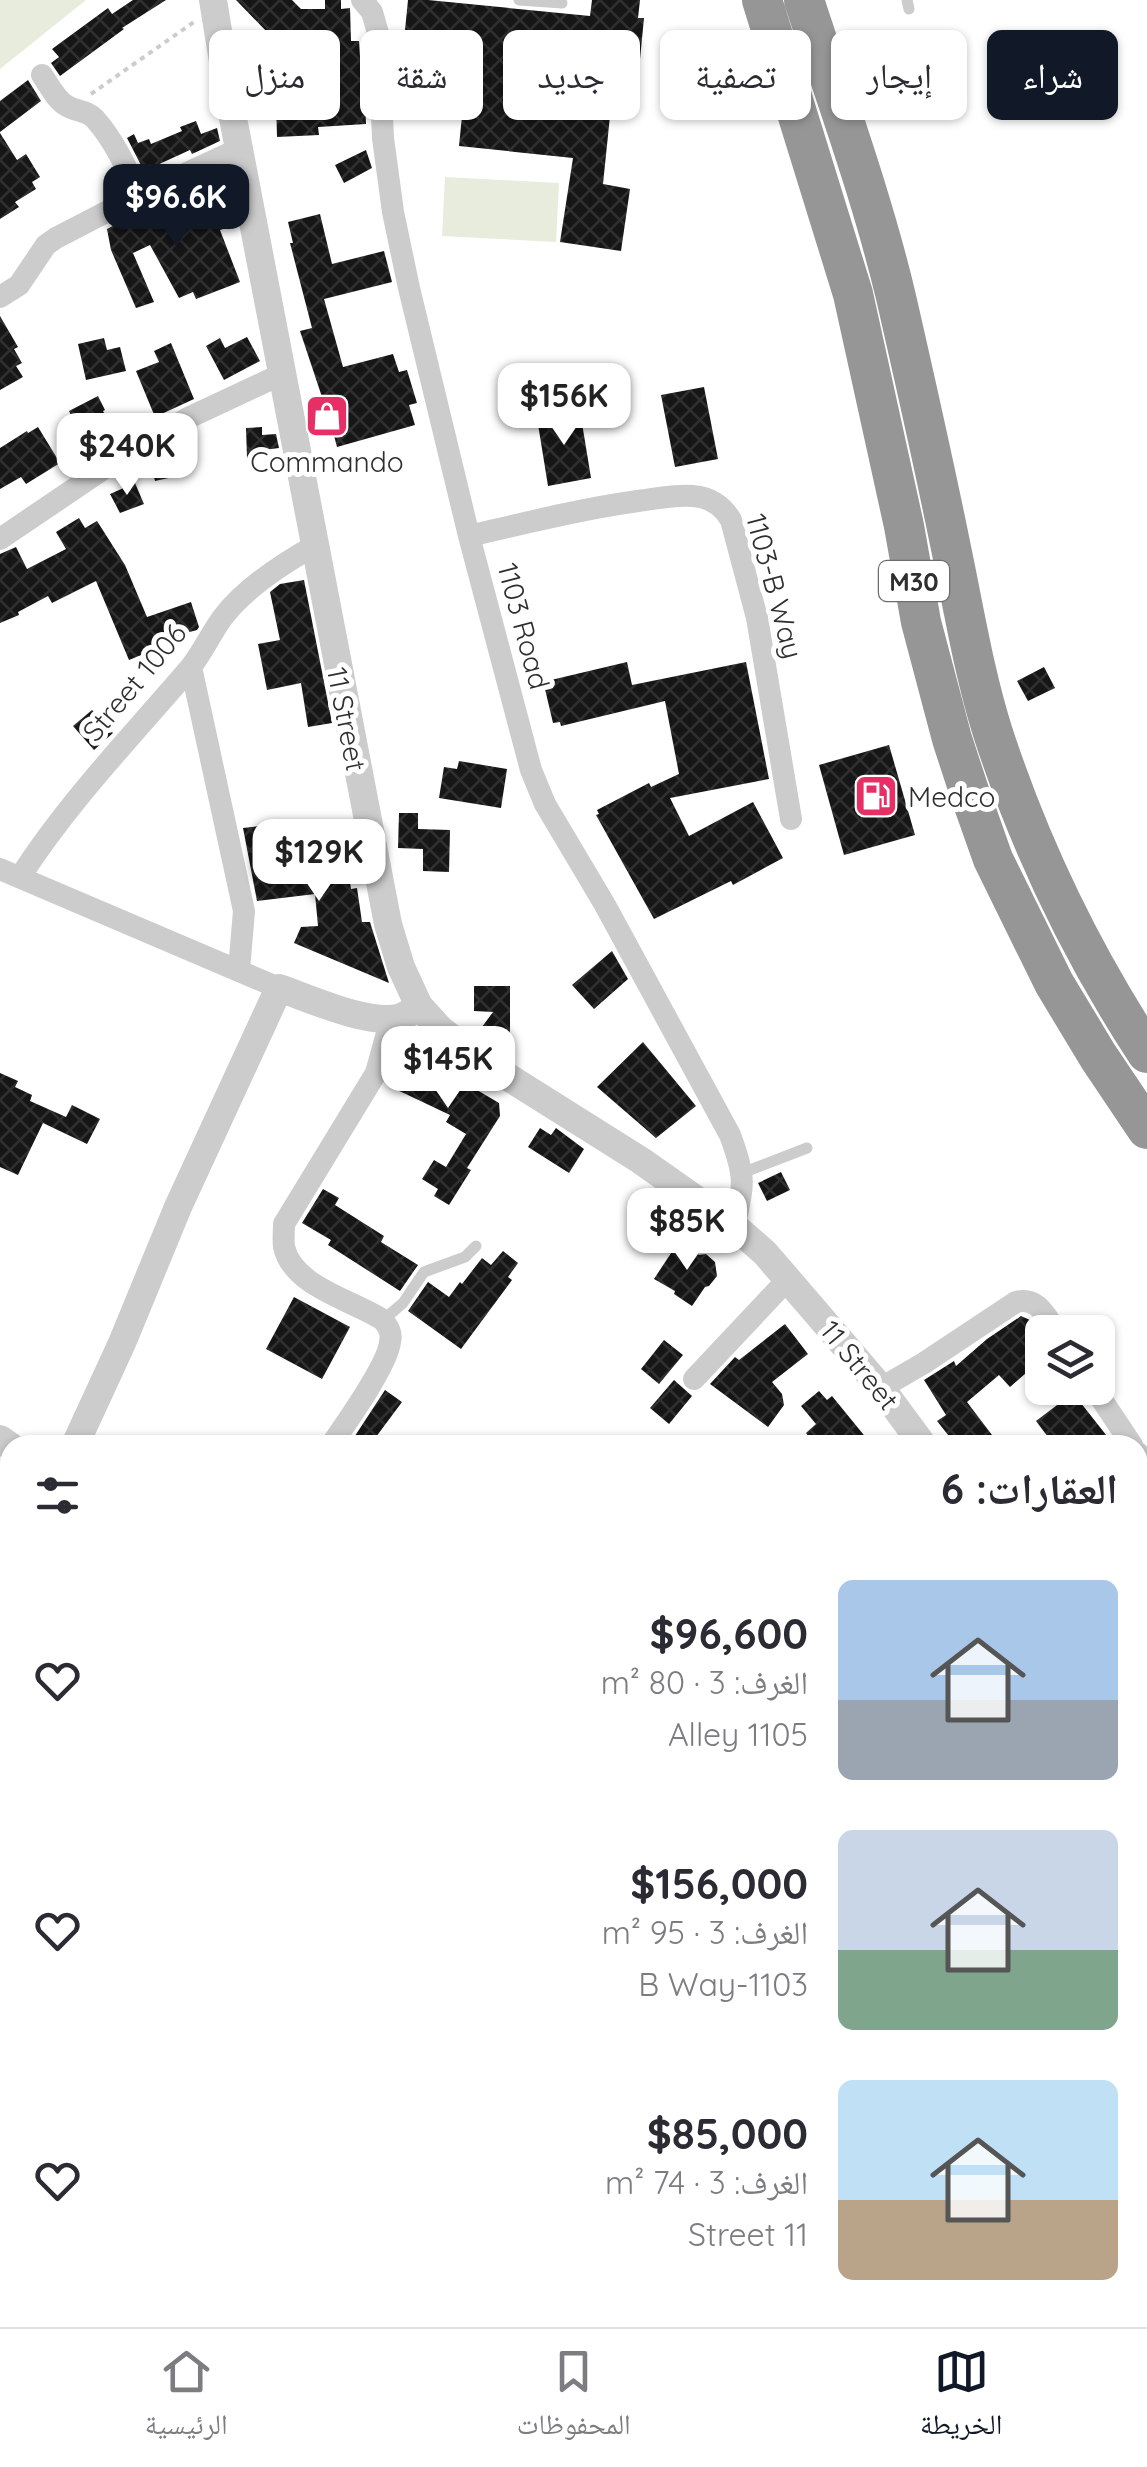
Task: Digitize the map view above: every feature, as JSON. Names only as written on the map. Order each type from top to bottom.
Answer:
[{"type":"highway","name":"M30","points":[[762,0],[853,294],[921,622],[970,794],[993,859],[1054,983],[1147,1129]]},
{"type":"highway","name":"M30","points":[[804,0],[872,206],[895,293],[992,729],[1041,860],[1108,990],[1147,1053]]},
{"type":"street","name":"1103 Road","points":[[362,0],[372,12],[378,33],[393,212],[435,401],[531,770],[546,804],[730,1136],[742,1173],[742,1196],[734,1226]]},
{"type":"street","name":"11 Street","points":[[214,4],[388,924],[401,967],[419,1006],[440,1029],[474,1055],[640,1160],[766,1252],[916,1435]]},
{"type":"street","points":[[42,75],[63,103],[96,120],[139,195]]},
{"type":"street","points":[[0,297],[19,285],[56,238],[239,148]]},
{"type":"street","points":[[0,539],[136,447],[282,374]]},
{"type":"street","name":"1103-B Way","points":[[469,536],[658,498],[693,496],[722,507],[731,520],[757,618],[791,818]]},
{"type":"street","name":"Street 1006","points":[[10,873],[41,845],[91,780],[191,667],[223,617],[242,597],[314,546]]},
{"type":"street","points":[[191,667],[244,910],[239,970]]},
{"type":"street","points":[[10,873],[279,988],[348,1011],[388,1019],[406,1016],[419,1006]]},
{"type":"street","points":[[79,1435],[279,988]]},
{"type":"street","points":[[338,1435],[389,1351],[390,1329],[384,1320],[317,1287],[292,1264],[284,1246],[284,1224],[376,1073],[388,1019]]},
{"type":"street","points":[[694,1379],[789,1278]]},
{"type":"street","points":[[881,1388],[1016,1302],[1030,1300],[1045,1315]]},
{"type":"street","points":[[1105,1405],[1125,1435]]},
{"type":"lane","points":[[518,0],[562,3]]},
{"type":"lane","points":[[742,1173],[807,1148]]},
{"type":"lane","points":[[384,1320],[403,1303],[424,1272],[465,1256],[476,1246]]},
{"type":"path","points":[[70,108],[214,4]]},
{"type":"green space","points":[[0,0],[86,0],[0,69]]},
{"type":"green space","points":[[445,177],[559,183],[556,242],[442,236]]},
{"type":"building","points":[[133,0],[166,0],[60,76],[51,63],[59,57],[52,49],[108,8],[112,14]]},
{"type":"building","points":[[236,0],[292,0],[301,9],[325,9],[325,0],[341,0],[341,9],[350,8],[351,41],[359,41],[360,120],[366,120],[366,124],[318,127],[319,135],[277,137],[277,120],[340,120],[340,30],[265,30]]},
{"type":"building","points":[[408,0],[590,16],[592,0],[640,0],[638,18],[644,18],[640,59],[640,30],[503,30],[503,120],[610,120],[603,184],[630,189],[621,251],[560,242],[573,158],[459,146],[462,120],[483,120],[483,30],[405,30]]},
{"type":"building","points":[[28,80],[41,101],[0,132],[0,101]]},
{"type":"building","points":[[196,121],[201,134],[217,128],[220,141],[144,171],[127,138],[134,134],[138,143],[149,139],[151,144]]},
{"type":"building","points":[[0,133],[17,160],[26,154],[40,177],[32,182],[36,189],[15,202],[19,207],[0,219]]},
{"type":"building","points":[[366,150],[372,168],[344,183],[335,165]]},
{"type":"building","points":[[203,198],[205,202],[215,199],[226,228],[220,230],[240,282],[196,299],[193,292],[179,298],[150,245],[133,253],[154,302],[136,308],[111,250],[107,229],[162,201],[164,212]]},
{"type":"building","points":[[320,214],[332,264],[384,251],[392,282],[324,299],[343,367],[393,354],[399,372],[407,370],[417,403],[409,405],[415,425],[337,447],[332,428],[322,431],[313,400],[322,397],[300,331],[312,328],[288,222]]},
{"type":"building","points":[[0,316],[18,347],[14,349],[22,363],[16,366],[23,377],[0,390]]},
{"type":"building","points":[[247,337],[260,361],[224,380],[206,346],[220,338],[225,348]]},
{"type":"building","points":[[104,338],[107,350],[120,347],[126,371],[86,380],[78,344]]},
{"type":"building","points":[[171,343],[194,399],[155,417],[136,371],[159,362],[154,351]]},
{"type":"building","points":[[704,387],[718,459],[675,467],[661,395]]},
{"type":"building","points":[[98,396],[116,437],[89,451],[69,411]]},
{"type":"building","points":[[580,411],[591,478],[548,486],[537,418]]},
{"type":"building","points":[[38,427],[60,463],[26,484],[21,477],[0,489],[0,448]]},
{"type":"building","points":[[262,427],[262,435],[276,434],[279,448],[264,450],[265,457],[247,458],[246,428]]},
{"type":"building","points":[[185,447],[191,473],[155,481],[149,457]]},
{"type":"building","points":[[135,483],[144,504],[120,513],[110,494]]},
{"type":"building","points":[[79,518],[85,528],[97,521],[125,565],[147,617],[191,602],[199,627],[179,635],[182,645],[163,651],[161,647],[129,660],[96,581],[52,603],[48,596],[0,623],[0,554],[16,547],[27,569],[66,549],[56,532]]},
{"type":"building","points":[[304,580],[332,723],[308,727],[301,683],[267,690],[258,644],[280,640],[270,592],[280,584]]},
{"type":"building","points":[[627,662],[632,685],[746,662],[769,779],[670,798],[689,836],[753,802],[783,858],[733,885],[731,881],[654,919],[596,815],[597,810],[649,783],[651,787],[679,774],[665,701],[561,726],[560,722],[553,723],[545,689],[553,688],[551,680]]},
{"type":"building","points":[[1044,667],[1055,688],[1028,701],[1017,681]]},
{"type":"building","points":[[92,710],[113,733],[94,750],[73,726]]},
{"type":"building","points":[[889,745],[915,835],[844,855],[819,765]]},
{"type":"building","points":[[459,761],[507,769],[501,808],[439,798],[444,767],[457,769]]},
{"type":"building","points":[[399,813],[418,813],[418,829],[450,830],[449,872],[423,871],[423,849],[398,848]]},
{"type":"building","points":[[267,825],[272,868],[346,854],[351,889],[357,888],[362,922],[370,922],[389,983],[294,943],[301,927],[318,926],[315,894],[257,901],[243,828]]},
{"type":"building","points":[[612,951],[628,979],[594,1009],[572,985]]},
{"type":"building","points":[[474,986],[510,986],[510,1034],[495,1033],[488,1044],[476,1035],[493,1012],[474,1011]]},
{"type":"building","points":[[414,1038],[455,1063],[452,1068],[480,1085],[477,1090],[499,1103],[500,1116],[449,1205],[434,1196],[438,1189],[422,1179],[434,1160],[446,1167],[466,1134],[446,1122],[450,1115],[391,1087]]},
{"type":"building","points":[[643,1042],[696,1106],[656,1138],[597,1087]]},
{"type":"building","points":[[0,1073],[18,1081],[15,1087],[32,1095],[30,1101],[66,1117],[72,1105],[100,1119],[87,1144],[43,1123],[18,1175],[0,1167]]},
{"type":"building","points":[[540,1128],[551,1135],[556,1128],[584,1149],[569,1173],[528,1147]]},
{"type":"building","points":[[781,1172],[790,1190],[767,1201],[758,1183]]},
{"type":"building","points":[[323,1189],[339,1198],[335,1205],[384,1236],[381,1242],[418,1265],[400,1291],[328,1245],[331,1240],[302,1223]]},
{"type":"building","points":[[679,1241],[715,1262],[717,1276],[692,1306],[654,1279]]},
{"type":"building","points":[[503,1251],[518,1263],[508,1277],[512,1280],[461,1349],[408,1311],[428,1282],[449,1297],[482,1258],[491,1265]]},
{"type":"building","points":[[294,1297],[350,1327],[322,1379],[266,1349]]},
{"type":"building","points":[[1021,1316],[1025,1318],[1025,1374],[1010,1387],[999,1375],[967,1402],[992,1435],[948,1435],[937,1421],[946,1415],[924,1380],[954,1361],[956,1366],[987,1339]]},
{"type":"building","points":[[785,1324],[808,1354],[772,1382],[782,1394],[784,1405],[768,1427],[710,1384],[735,1357],[739,1360]]},
{"type":"building","points":[[664,1340],[683,1355],[659,1384],[641,1369]]},
{"type":"building","points":[[674,1380],[692,1396],[669,1424],[650,1408]]},
{"type":"building","points":[[385,1390],[402,1402],[377,1435],[356,1435]]},
{"type":"building","points":[[819,1391],[827,1400],[832,1396],[864,1435],[808,1435],[816,1424],[801,1406]]},
{"type":"building","points":[[1057,1405],[1082,1405],[1106,1435],[1046,1435],[1036,1421]]},
{"type":"place","name":"Commando","points":[[327,416]]},
{"type":"place","name":"Medco","points":[[876,796]]}]
